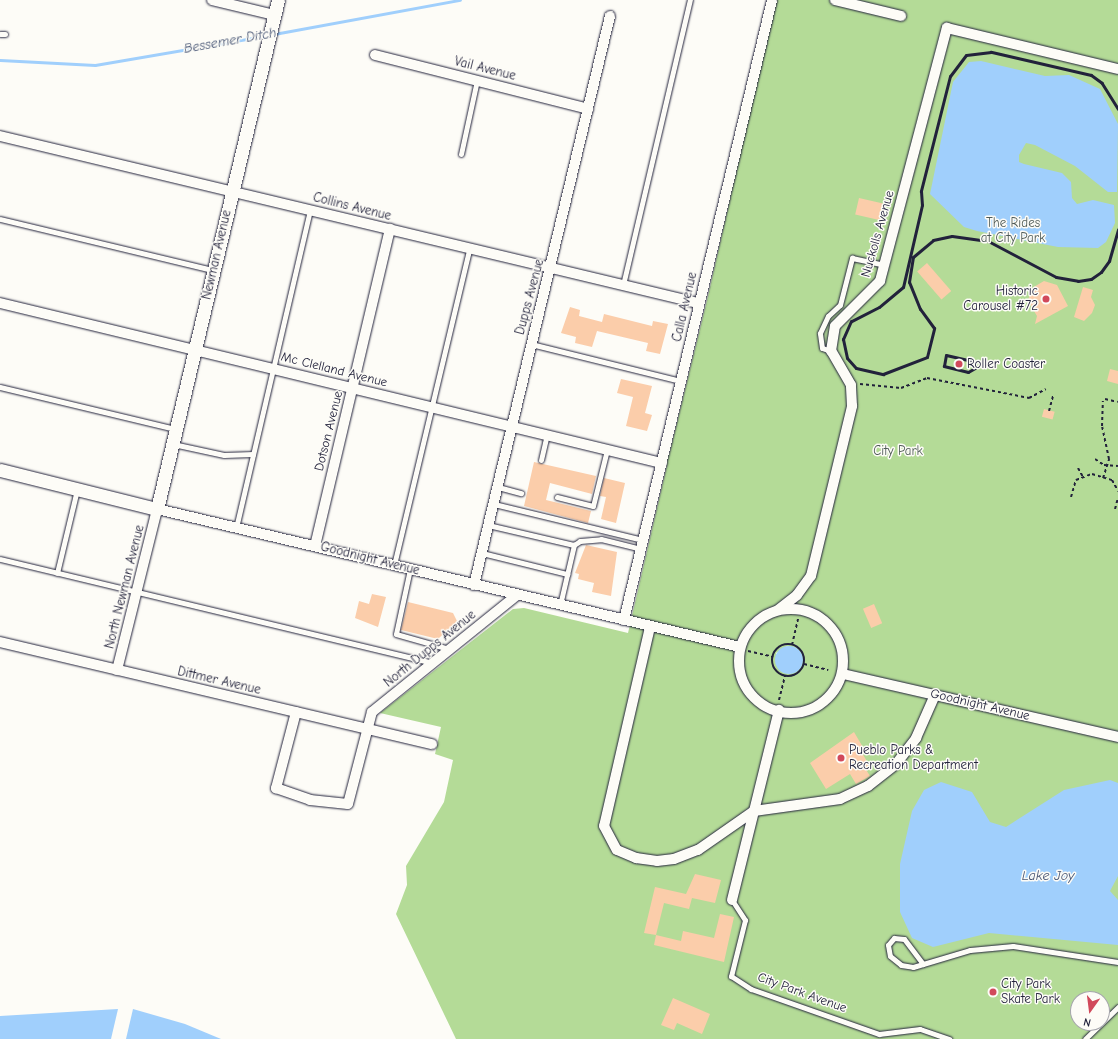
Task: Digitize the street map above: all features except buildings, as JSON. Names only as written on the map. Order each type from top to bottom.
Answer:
[{"type":"street","points":[[212,0],[274,15]]},
{"type":"street","name":"Newman Avenue","points":[[157,509],[278,0]]},
{"type":"street","name":"Calla Avenue","points":[[624,620],[662,463],[698,303],[772,0]]},
{"type":"street","points":[[834,0],[901,16]]},
{"type":"street","name":"Dupps Avenue","points":[[474,584],[531,344],[551,268],[610,16]]},
{"type":"street","name":"Nuckolls Avenue","points":[[831,351],[835,326],[872,291],[880,281],[947,28],[1118,69]]},
{"type":"street","name":"Vail Avenue","points":[[375,55],[588,109]]},
{"type":"street","name":"Collins Avenue","points":[[0,136],[698,303]]},
{"type":"street","name":"Dotson Avenue","points":[[314,546],[390,229]]},
{"type":"street","name":"Mc Clelland Avenue","points":[[0,303],[662,463]]},
{"type":"street","points":[[778,610],[806,612],[832,631],[844,660],[843,674],[823,702],[806,711],[779,707],[757,700],[745,686],[738,664],[742,649],[754,622],[778,610],[798,595],[811,576],[852,406],[851,385],[831,351]]},
{"type":"street","name":"Goodnight Avenue","points":[[0,471],[742,649]]},
{"type":"street","name":"North Newman Avenue","points":[[117,670],[157,509]]},
{"type":"street","name":"North Dupps Avenue","points":[[296,712],[276,788],[310,800],[348,804],[372,712],[517,595]]},
{"type":"street","points":[[650,626],[604,826],[617,850],[636,858],[657,861],[698,850],[754,812],[840,800],[868,786],[896,764],[916,738],[935,695]]},
{"type":"street","name":"Dittmer Avenue","points":[[0,642],[432,744]]},
{"type":"street","name":"Goodnight Avenue","points":[[843,674],[1118,737]]},
{"type":"street","name":"City Park Avenue","points":[[732,900],[779,707]]},
{"type":"lane","points":[[623,284],[690,0]]},
{"type":"lane","points":[[461,154],[477,80]]},
{"type":"lane","points":[[236,528],[310,210]]},
{"type":"lane","points":[[0,219],[214,271]]},
{"type":"lane","points":[[394,565],[469,249]]},
{"type":"lane","points":[[831,351],[822,348],[820,333],[828,316],[840,305],[852,258],[884,265]]},
{"type":"lane","points":[[531,344],[681,380]]},
{"type":"lane","points":[[0,387],[176,429]]},
{"type":"lane","points":[[541,460],[547,435]]},
{"type":"lane","points":[[172,444],[224,455],[252,454]]},
{"type":"lane","points":[[557,497],[593,506],[607,450]]},
{"type":"lane","points":[[498,487],[521,493]]},
{"type":"lane","points":[[57,573],[77,489]]},
{"type":"lane","points":[[494,504],[603,530],[642,544]]},
{"type":"lane","points":[[488,525],[574,545]]},
{"type":"lane","points":[[601,539],[603,530]]},
{"type":"lane","points":[[560,605],[574,545],[580,541],[601,539],[642,544]]},
{"type":"lane","points":[[482,553],[567,574]]},
{"type":"lane","points":[[0,559],[433,663]]},
{"type":"lane","points":[[410,569],[396,634],[450,650]]},
{"type":"lane","name":"City Park Avenue","points":[[732,900],[745,920],[731,976],[751,989],[879,1034],[920,1029],[949,1039]]},
{"type":"lane","points":[[923,964],[904,938],[894,938],[888,945],[890,956],[901,965],[923,964],[970,950],[1013,946],[1118,962]]},
{"type":"lane","points":[[1085,1039],[1118,1007]]},
{"type":"path","points":[[851,385],[869,383],[901,388],[927,378],[1029,398],[1046,389]]},
{"type":"path","points":[[1049,411],[1052,396]]},
{"type":"path","points":[[1103,478],[1107,466],[1104,400],[1118,402]]},
{"type":"path","points":[[1095,459],[1107,466],[1118,466]]},
{"type":"path","points":[[1078,468],[1083,477]]},
{"type":"path","points":[[1071,497],[1076,480],[1092,474],[1112,480],[1117,486],[1118,491]]},
{"type":"path","points":[[1115,509],[1118,498]]},
{"type":"path","points":[[792,645],[798,619]]},
{"type":"path","points":[[792,645],[800,650],[803,664],[798,673],[785,676],[776,671],[773,657],[780,647],[792,645]]},
{"type":"path","points":[[742,649],[773,657]]},
{"type":"path","points":[[803,664],[828,670]]},
{"type":"path","points":[[779,707],[785,676]]},
{"type":"green space","name":"City Park","points":[[775,0],[1118,0],[1118,1039],[456,1039],[396,914],[407,885],[406,866],[444,802],[453,760],[435,754],[441,727],[380,713],[513,609],[524,608],[628,633],[667,465],[665,460],[669,455],[708,296]],"holes":[[[787,646],[796,648],[791,674],[782,672],[776,653]]]},
{"type":"water","points":[[981,61],[1045,76],[1069,75],[1100,89],[1118,124],[1117,192],[1108,192],[1075,166],[1035,145],[1026,143],[1019,155],[1019,162],[1062,173],[1071,182],[1072,198],[1077,204],[1093,200],[1114,205],[1115,223],[1106,242],[1098,248],[1058,247],[977,231],[964,227],[930,194],[953,82],[969,62]]},
{"type":"water","points":[[789,646],[799,650],[803,660],[799,670],[789,674],[779,670],[775,660],[779,650]]},
{"type":"water","name":"Lake Joy","points":[[1110,780],[1118,783],[1118,876],[1110,891],[1118,900],[1118,945],[989,933],[933,947],[912,938],[900,912],[900,864],[912,811],[924,790],[941,782],[972,792],[990,822],[1006,827],[1064,790]]},
{"type":"water","points":[[118,1009],[111,1039],[0,1039],[0,1016]]},
{"type":"water","points":[[133,1009],[185,1024],[221,1039],[126,1039]]},
{"type":"waterway","name":"Bessemer Ditch","points":[[274,34],[460,0]]},
{"type":"waterway","name":"Bessemer Ditch","points":[[0,60],[95,65],[265,36]]},
{"type":"railway","points":[[1118,109],[1102,83],[1091,75],[991,52],[966,55],[950,76],[921,191],[922,205],[903,287],[879,307],[851,321],[843,339],[847,358],[856,368],[883,374],[927,357],[934,328],[920,309],[909,282],[913,257],[933,240],[952,236],[988,241],[1056,277],[1078,281],[1091,279],[1101,272],[1109,261],[1118,229]]},
{"type":"railway","points":[[946,355],[973,361],[975,368],[968,372],[944,366],[946,355]]},
{"type":"place","name":"Historic Carousel #72","points":[[1046,299]]},
{"type":"place","name":"Roller Coaster","points":[[959,364]]},
{"type":"place","name":"Pueblo Parks & Recreation Department","points":[[841,758]]},
{"type":"place","name":"City Park Skate Park","points":[[993,992]]},
{"type":"park label","name":"The Rides at City Park","points":[[1013,232]]}]
